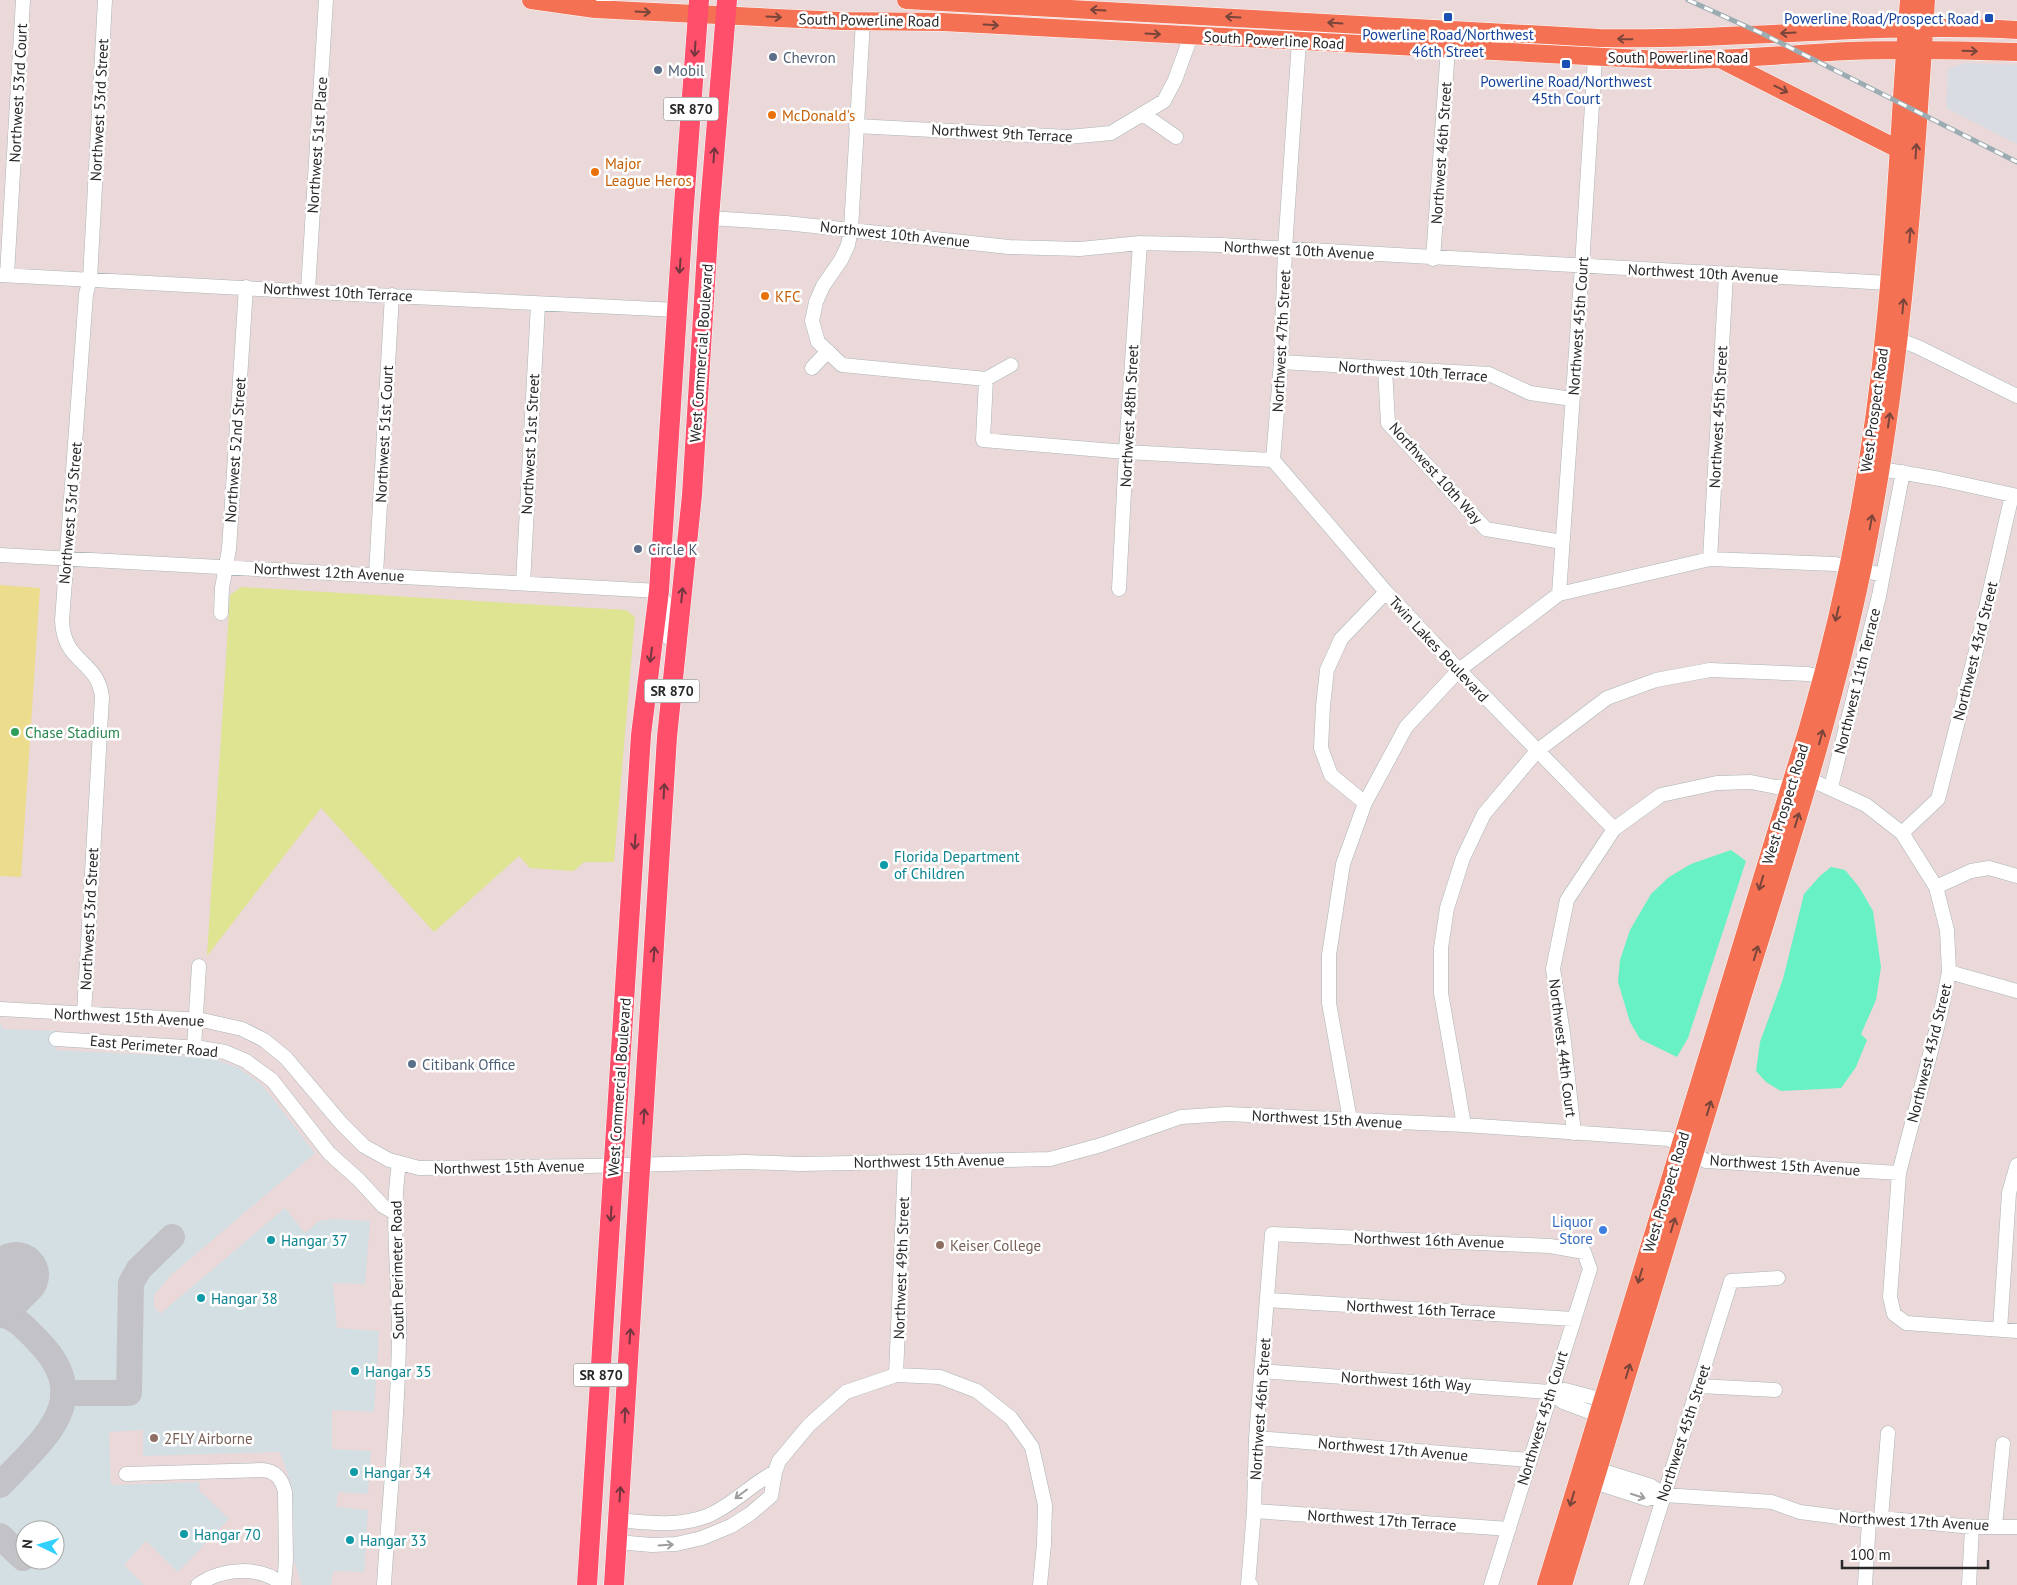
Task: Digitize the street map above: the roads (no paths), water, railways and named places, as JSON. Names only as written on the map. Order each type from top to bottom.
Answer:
[{"type":"highway","name":"West Commercial Boulevard","points":[[587,1585],[641,736],[659,590],[698,7]]},
{"type":"highway","name":"West Commercial Boulevard","points":[[614,1585],[670,706],[692,495],[726,8]]},
{"type":"highway","points":[[671,402],[674,431],[675,481],[670,553],[673,557],[685,562]]},
{"type":"highway","points":[[600,1379],[608,1415],[609,1436],[606,1510],[617,1542]]},
{"type":"highway","points":[[591,1528],[602,1552],[601,1585]]},
{"type":"main road","name":"South Powerline Road","points":[[531,0],[595,8],[726,8],[863,21],[942,22],[1662,60],[1722,60],[1849,51],[2017,52]]},
{"type":"main road","name":"South Powerline Road","points":[[906,0],[1199,15],[1471,32],[1646,39],[1906,28],[2017,30]]},
{"type":"main road","name":"West Prospect Road","points":[[1799,785],[1822,677],[1855,568],[1881,469],[1892,340],[1889,283],[1909,0]]},
{"type":"main road","name":"West Prospect Road","points":[[1563,1585],[1589,1473],[1608,1410],[1799,785],[1839,673],[1855,568],[1866,463],[1892,340],[1913,200],[1926,0]]},
{"type":"main road","points":[[1191,36],[1199,15]]},
{"type":"main road","points":[[1419,46],[1439,39],[1450,30]]},
{"type":"main road","points":[[1448,48],[1461,37],[1471,32]]},
{"type":"main road","points":[[1722,60],[1898,149]]},
{"type":"main road","name":"West Prospect Road","points":[[1546,1585],[1589,1473]]},
{"type":"street","name":"Northwest 53rd Court","points":[[3,275],[23,0]]},
{"type":"street","name":"Northwest 53rd Street","points":[[84,1014],[102,697],[100,686],[94,675],[71,652],[63,635],[64,582],[68,558],[86,294],[90,279],[105,0]]},
{"type":"street","name":"Northwest 51st Place","points":[[308,290],[326,0]]},
{"type":"street","points":[[863,21],[851,229],[848,245],[841,260],[822,286],[814,312],[812,321],[818,342],[842,365],[986,379],[1010,365]]},
{"type":"street","name":"Northwest 9th Terrace","points":[[856,126],[1068,137],[1110,134],[1164,101],[1191,36]]},
{"type":"street","name":"Northwest 47th Street","points":[[1273,460],[1281,362],[1285,249],[1299,41]]},
{"type":"street","name":"Northwest 46th Street","points":[[1433,259],[1448,48]]},
{"type":"street","name":"Northwest 45th Court","points":[[1559,594],[1582,266],[1594,57]]},
{"type":"street","points":[[1142,114],[1176,137]]},
{"type":"street","name":"Northwest 10th Avenue","points":[[710,218],[851,229],[1009,246],[1080,249],[1140,244],[1285,249],[1433,259],[1889,283]]},
{"type":"street","name":"Northwest 48th Street","points":[[1119,589],[1140,244]]},
{"type":"street","name":"Northwest 45th Street","points":[[1710,559],[1726,274]]},
{"type":"street","name":"Northwest 10th Terrace","points":[[3,275],[308,290],[538,305],[677,310]]},
{"type":"street","name":"Northwest 52nd Street","points":[[221,613],[233,494],[246,287]]},
{"type":"street","name":"Northwest 51st Court","points":[[376,574],[392,295]]},
{"type":"street","name":"Northwest 51st Street","points":[[523,583],[538,305]]},
{"type":"street","points":[[1892,340],[1920,347],[2017,396]]},
{"type":"street","points":[[812,368],[828,351]]},
{"type":"street","name":"Northwest 10th Terrace","points":[[1281,362],[1490,374],[1530,393],[1572,399]]},
{"type":"street","name":"Northwest 10th Way","points":[[1384,369],[1388,423],[1486,529],[1562,542]]},
{"type":"street","points":[[986,379],[983,440],[1126,452],[1273,460]]},
{"type":"street","name":"Twin Lakes Boulevard","points":[[1273,460],[1386,592],[1536,751],[1614,828]]},
{"type":"street","points":[[1881,469],[2014,496]]},
{"type":"street","name":"Northwest 11th Terrace","points":[[1831,788],[1883,575],[1903,472]]},
{"type":"street","name":"Northwest 43rd Street","points":[[2000,1330],[1906,1323],[1894,1314],[1890,1296],[1899,1173],[1940,1016],[1949,972],[1947,930],[1936,886],[1902,833],[1938,799],[2014,496]]},
{"type":"street","name":"Northwest 12th Avenue","points":[[0,555],[659,590]]},
{"type":"street","points":[[1350,1120],[1329,1003],[1329,955],[1343,864],[1365,802],[1406,727],[1459,670],[1559,594],[1710,559],[1855,568],[1883,575]]},
{"type":"street","name":"West Commercial Boulevard","points":[[659,590],[665,600],[669,618],[670,706]]},
{"type":"street","points":[[1365,802],[1331,775],[1321,748],[1323,706],[1327,670],[1341,639],[1386,592]]},
{"type":"street","points":[[1464,1125],[1441,993],[1442,948],[1447,908],[1463,858],[1484,814],[1536,751],[1607,698],[1656,680],[1710,670],[1808,674],[1822,677]]},
{"type":"street","points":[[1614,828],[1661,795],[1717,783],[1751,782],[1776,787],[1818,783],[1866,805],[1902,833]]},
{"type":"street","name":"Northwest 44th Court","points":[[1574,1133],[1563,1033],[1553,969],[1567,900],[1614,828]]},
{"type":"street","points":[[1936,886],[1971,871],[1990,868],[2017,876]]},
{"type":"street","points":[[194,1047],[199,966]]},
{"type":"street","points":[[1949,972],[2017,991]]},
{"type":"street","name":"Northwest 15th Avenue","points":[[0,1009],[195,1020],[232,1026],[264,1040],[293,1065],[356,1139],[381,1157],[399,1164],[429,1168],[906,1162],[1050,1158],[1101,1145],[1181,1117],[1227,1114],[1464,1125],[1668,1139],[1706,1161],[1899,1173]]},
{"type":"street","name":"East Perimeter Road","points":[[56,1039],[194,1047],[232,1054],[260,1070],[277,1086],[328,1153],[359,1180],[383,1206],[395,1213]]},
{"type":"street","name":"Northwest 49th Street","points":[[896,1374],[906,1162]]},
{"type":"street","name":"South Perimeter Road","points":[[384,1585],[399,1338],[395,1196],[399,1164]]},
{"type":"street","points":[[2017,1165],[2009,1194],[2000,1330],[2017,1332]]},
{"type":"street","name":"Northwest 46th Street","points":[[1250,1585],[1256,1438],[1272,1234]]},
{"type":"street","name":"Northwest 16th Avenue","points":[[1272,1234],[1550,1246],[1584,1252]]},
{"type":"street","name":"Northwest 45th Court","points":[[1491,1585],[1590,1269],[1584,1252]]},
{"type":"street","name":"Northwest 45th Street","points":[[1636,1585],[1731,1281],[1778,1278]]},
{"type":"street","name":"Northwest 16th Terrace","points":[[1268,1300],[1573,1319]]},
{"type":"street","name":"Northwest 16th Way","points":[[1262,1371],[1550,1392],[1565,1390],[1608,1410]]},
{"type":"street","points":[[617,1542],[668,1545],[684,1543],[716,1533],[750,1514],[771,1496],[779,1461],[809,1424],[846,1392],[896,1374],[940,1377],[978,1391],[1011,1418],[1032,1447],[1045,1506],[1040,1585]]},
{"type":"street","points":[[1699,1386],[1775,1390]]},
{"type":"street","points":[[1865,1585],[1888,1434]]},
{"type":"street","name":"Northwest 17th Avenue","points":[[1256,1438],[1529,1460]]},
{"type":"street","points":[[1995,1526],[2003,1444]]},
{"type":"street","points":[[126,1474],[262,1470],[276,1474],[282,1482],[285,1492],[286,1560],[284,1585],[269,1575],[251,1572],[216,1576],[198,1585]]},
{"type":"street","points":[[618,1520],[667,1524],[707,1516],[739,1496],[759,1480],[775,1472]]},
{"type":"street","name":"Northwest 17th Avenue","points":[[1589,1473],[1647,1499],[1664,1495],[1772,1502],[1800,1512],[1876,1520],[1972,1527],[2017,1527]]},
{"type":"street","name":"Northwest 17th Terrace","points":[[1254,1510],[1509,1529]]},
{"type":"street","points":[[1969,1585],[1972,1527]]},
{"type":"railway","points":[[1688,0],[1763,34],[2017,162]]},
{"type":"place","name":"Powerline Road/Northwest 46th Street","points":[[1448,17]]},
{"type":"place","name":"Powerline Road/Prospect Road","points":[[1989,18]]},
{"type":"place","name":"Chevron","points":[[773,57]]},
{"type":"place","name":"Powerline Road/Northwest 45th Court","points":[[1566,64]]},
{"type":"place","name":"Mobil","points":[[658,70]]},
{"type":"place","name":"McDonald's","points":[[772,115]]},
{"type":"place","name":"Major League Heros","points":[[595,172]]},
{"type":"place","name":"KFC","points":[[765,296]]},
{"type":"place","name":"Circle K","points":[[638,549]]},
{"type":"place","name":"Chase Stadium","points":[[15,732]]},
{"type":"place","name":"Florida Department of Children","points":[[884,865]]},
{"type":"place","name":"Citibank Office","points":[[412,1064]]},
{"type":"place","name":"Liquor Store","points":[[1603,1230]]},
{"type":"place","name":"Hangar 37","points":[[271,1240]]},
{"type":"place","name":"Keiser College","points":[[940,1245]]},
{"type":"place","name":"Hangar 38","points":[[201,1298]]},
{"type":"place","name":"Hangar 35","points":[[355,1371]]},
{"type":"place","name":"2FLY Airborne","points":[[154,1438]]},
{"type":"place","name":"Hangar 34","points":[[354,1472]]},
{"type":"place","name":"Hangar 70","points":[[184,1534]]},
{"type":"place","name":"Hangar 33","points":[[350,1540]]}]
